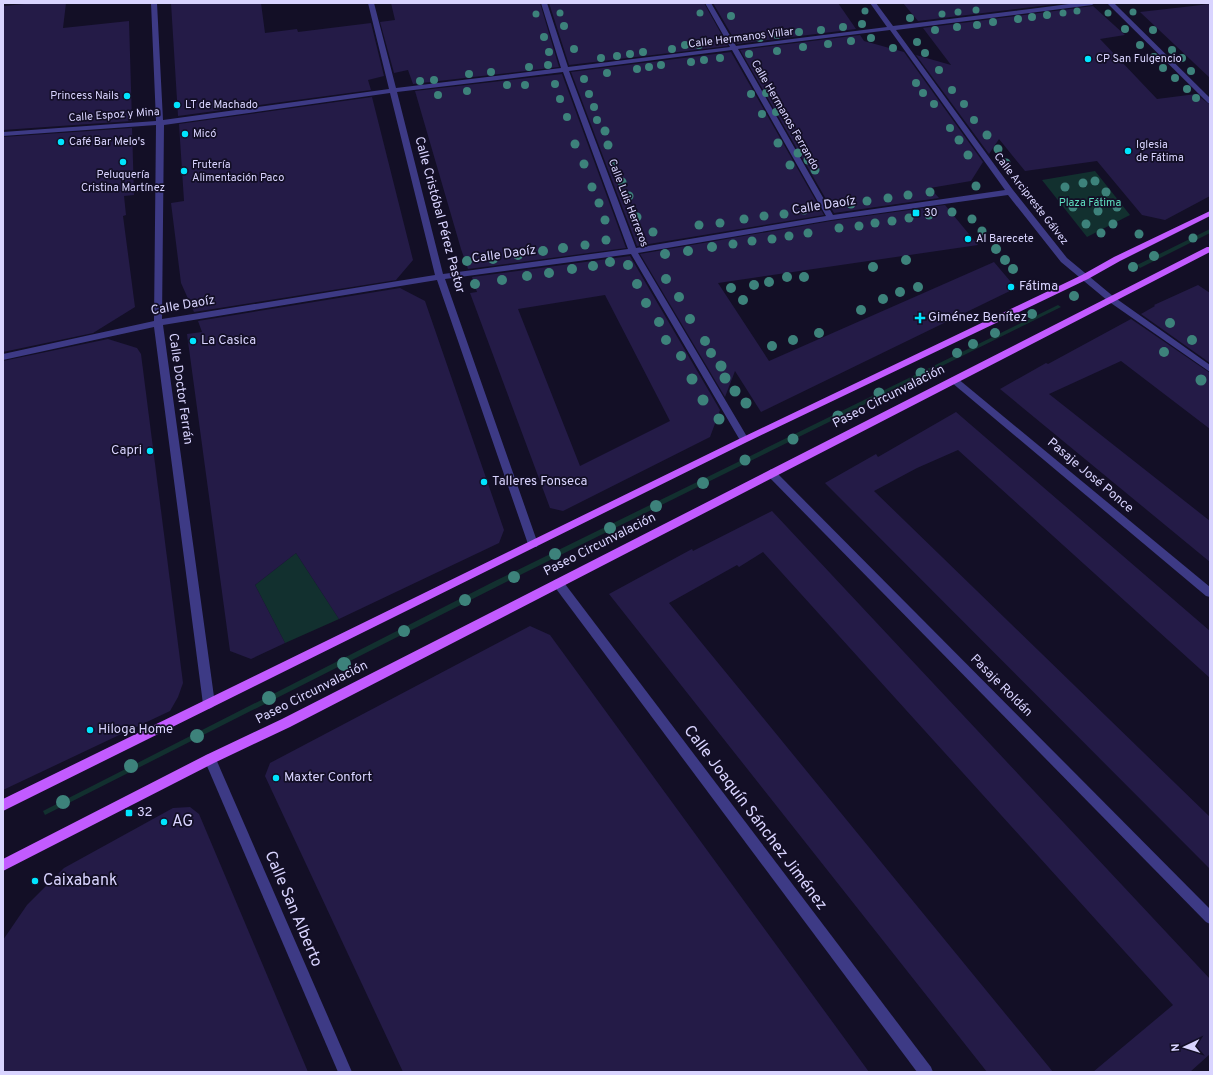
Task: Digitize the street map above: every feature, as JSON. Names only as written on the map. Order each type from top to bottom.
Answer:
[{"type":"main road","name":"Paseo Circunvalación","points":[[3,805],[744,440],[1085,277],[1116,259],[1210,213]]},
{"type":"main road","name":"Paseo Circunvalación","points":[[3,865],[210,759],[286,723],[1210,249]]},
{"type":"street","name":"Calle Doctor Ferrán","points":[[154,3],[160,123],[158,323],[209,704]]},
{"type":"street","name":"Calle Cristóbal Pérez Pastor","points":[[371,3],[440,277],[533,544]]},
{"type":"street","name":"Calle Luis Herreros","points":[[544,3],[565,69],[633,251],[744,440]]},
{"type":"street","name":"Calle Hermanos Ferrando","points":[[708,3],[830,218]]},
{"type":"street","name":"Calle Arcipreste Gálvez","points":[[873,3],[1010,192],[1064,260],[1111,299],[1210,370]]},
{"type":"street","name":"Calle Hermanos Villar","points":[[392,91],[1092,3]]},
{"type":"street","points":[[1110,3],[1210,102]]},
{"type":"street","name":"Calle Espoz y Mina","points":[[3,134],[160,123],[392,91]]},
{"type":"street","name":"Calle Daoíz","points":[[3,357],[158,323],[440,277],[633,251],[830,218],[1010,192]]},
{"type":"street","name":"Pasaje José Ponce","points":[[954,380],[1210,593]]},
{"type":"street","name":"Pasaje Roldán","points":[[771,473],[1210,918]]},
{"type":"street","name":"Calle Joaquín Sánchez Jiménez","points":[[558,583],[926,1072]]},
{"type":"street","name":"Calle San Alberto","points":[[210,759],[345,1072]]},
{"type":"green space","name":"Plaza Fátima","points":[[1095,171],[1130,215],[1087,237],[1042,180]]},
{"type":"green space","points":[[1210,229],[1210,233],[1140,268],[1137,265]]},
{"type":"green space","points":[[1058,305],[1061,307],[510,580],[45,815],[43,811],[495,581]]},
{"type":"green space","points":[[296,553],[339,619],[285,643],[255,585]]},
{"type":"building","points":[[35,3],[66,3],[63,28],[129,21],[132,121],[3,130],[3,6]]},
{"type":"building","points":[[171,3],[261,3],[265,33],[297,29],[298,32],[371,23],[384,76],[368,80],[371,90],[178,116]]},
{"type":"building","points":[[391,3],[540,3],[559,67],[413,84],[408,70],[394,73],[380,22],[395,20]]},
{"type":"building","points":[[549,3],[704,3],[728,46],[569,65]]},
{"type":"building","points":[[713,3],[838,3],[856,29],[737,44]]},
{"type":"building","points":[[903,3],[1065,3],[918,21]]},
{"type":"building","points":[[1210,4],[1210,78],[1140,12]]},
{"type":"building","points":[[1093,6],[1125,35],[1100,39],[1157,99],[1196,94],[1210,105],[1210,196],[1165,220],[1142,215],[1097,161],[1025,171],[999,139],[989,154],[916,55],[951,65],[923,28]]},
{"type":"building","points":[[860,35],[864,41],[904,52],[983,162],[971,181],[930,188],[939,198],[834,213],[740,50]]},
{"type":"building","points":[[731,52],[824,215],[637,246],[571,72]]},
{"type":"building","points":[[562,74],[626,248],[468,269],[415,91]]},
{"type":"building","points":[[372,97],[413,260],[396,280],[194,312],[181,283],[171,203],[184,201],[179,124]]},
{"type":"building","points":[[132,128],[134,195],[124,196],[126,215],[123,216],[135,307],[93,333],[3,352],[3,137]]},
{"type":"building","points":[[945,205],[978,245],[718,283],[769,361],[994,262],[1016,288],[761,412],[735,371],[725,397],[640,254],[831,221]]},
{"type":"building","points":[[630,256],[720,410],[710,437],[563,511],[550,508],[470,293],[477,292],[472,277]],"holes":[[[605,295],[670,421],[580,466],[518,309]]]},
{"type":"building","points":[[1198,285],[1210,293],[1210,363],[1141,314],[1155,306],[1154,305]]},
{"type":"building","points":[[400,288],[425,301],[504,530],[499,543],[339,619],[296,553],[255,585],[285,643],[251,659],[230,651],[187,334],[202,332],[198,321]]},
{"type":"building","points":[[1131,319],[1210,373],[1210,429],[1121,361],[1049,394],[1210,521],[1210,562],[1000,389],[1046,363],[1048,364]]},
{"type":"building","points":[[108,339],[137,348],[141,354],[183,683],[178,697],[170,711],[3,790],[3,361]]},
{"type":"building","points":[[956,412],[1210,631],[1210,678],[958,450],[917,468],[874,491],[1210,817],[1210,869],[825,483],[876,454],[878,457]]},
{"type":"building","points":[[772,511],[1210,979],[1210,1054],[1190,1072],[1093,1072],[1173,1005],[763,552],[739,567],[737,565],[669,603],[1053,1072],[987,1072],[609,594],[692,549],[693,551]]},
{"type":"building","points":[[530,626],[550,635],[869,1072],[403,1072],[265,776],[270,763]]},
{"type":"building","points":[[190,807],[199,814],[308,1072],[3,1072],[3,940],[27,905],[64,868],[173,808]]},
{"type":"place","name":"CP San Fulgencio","points":[[1088,59]]},
{"type":"place","name":"Princess Nails","points":[[127,96]]},
{"type":"place","name":"LT de Machado","points":[[177,105]]},
{"type":"place","name":"Micó","points":[[185,134]]},
{"type":"place","name":"Café Bar Melo's","points":[[61,142]]},
{"type":"place","name":"Iglesia de Fátima","points":[[1128,151]]},
{"type":"place","name":"Peluquería Cristina Martínez","points":[[123,162]]},
{"type":"place","name":"Frutería Alimentación Paco","points":[[184,171]]},
{"type":"place","name":"30","points":[[916,213]]},
{"type":"place","name":"Al Barecete","points":[[968,239]]},
{"type":"place","name":"Fátima","points":[[1011,287]]},
{"type":"place","name":"Giménez Benítez","points":[[920,318]]},
{"type":"place","name":"La Casica","points":[[193,341]]},
{"type":"place","name":"Capri","points":[[150,451]]},
{"type":"place","name":"Talleres Fonseca","points":[[484,482]]},
{"type":"place","name":"Hiloga Home","points":[[90,730]]},
{"type":"place","name":"Maxter Confort","points":[[276,778]]},
{"type":"place","name":"32","points":[[129,813]]},
{"type":"place","name":"AG","points":[[164,822]]},
{"type":"place","name":"Caixabank","points":[[35,881]]}]
